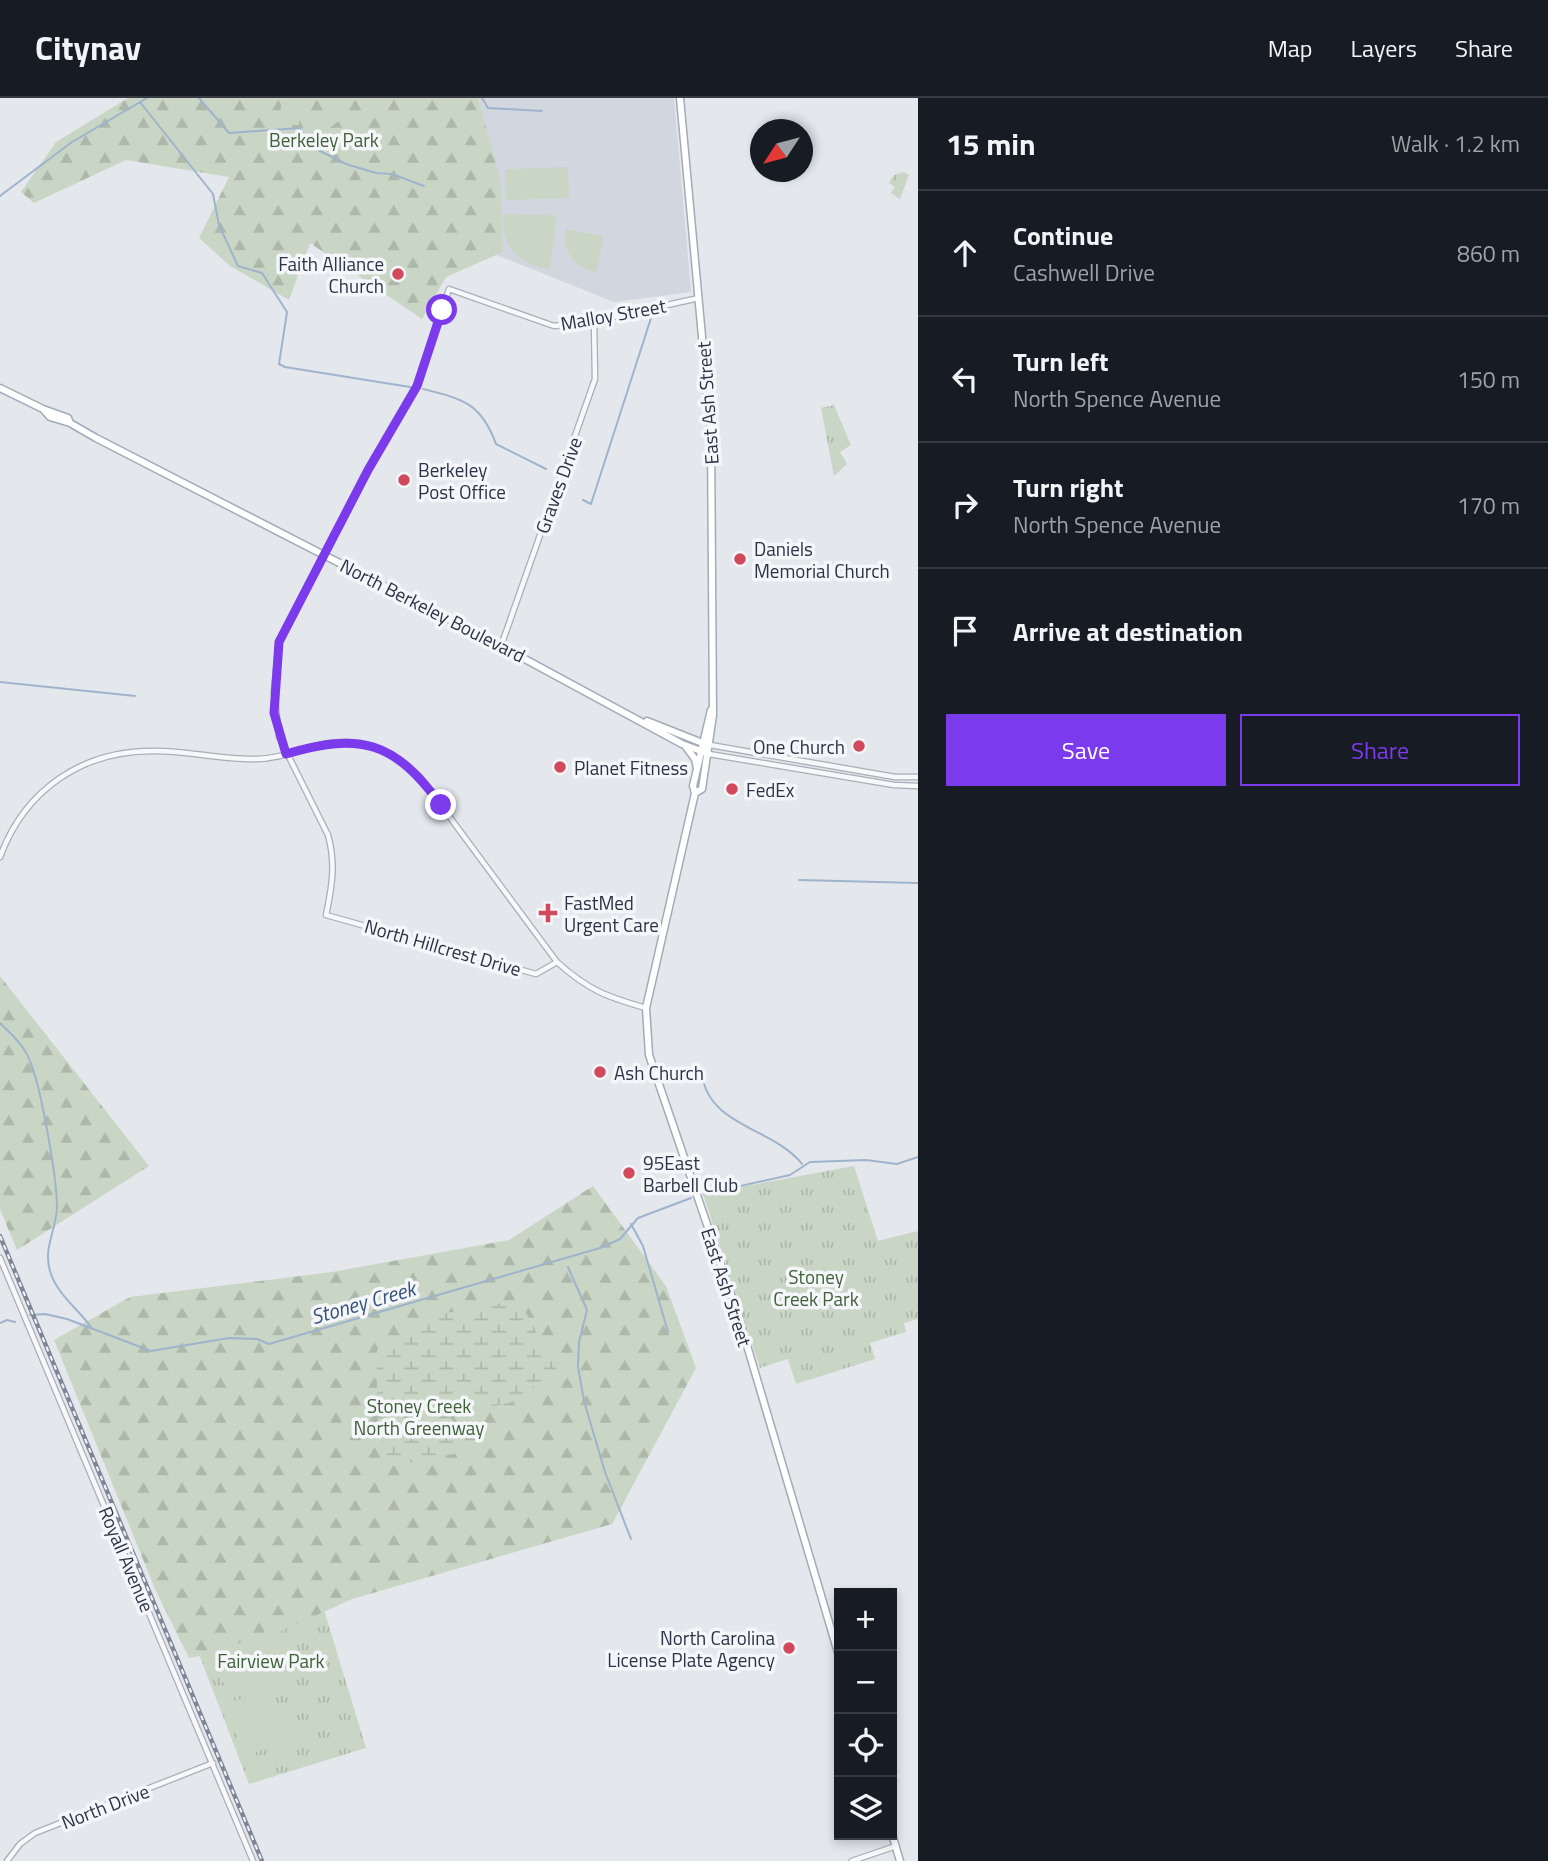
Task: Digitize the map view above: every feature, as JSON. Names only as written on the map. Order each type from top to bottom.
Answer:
[{"type":"main road","name":"East Ash Street","points":[[680,98],[711,434],[711,710],[702,789],[695,793]]},
{"type":"main road","name":"North Berkeley Boulevard","points":[[0,388],[43,410],[68,418],[70,423],[645,721],[682,744],[706,753]]},
{"type":"main road","name":"North Berkeley Boulevard","points":[[645,721],[655,722],[707,745]]},
{"type":"main road","points":[[682,744],[694,756],[698,769]]},
{"type":"main road","name":"East Ash Street","points":[[706,753],[693,786],[695,793],[646,1008],[649,1055],[738,1315],[838,1651]]},
{"type":"main road","points":[[894,1840],[900,1861]]},
{"type":"street","name":"Malloy Street","points":[[325,554],[368,470],[417,386],[449,289],[554,326],[594,321],[699,298]]},
{"type":"street","name":"Graves Drive","points":[[501,646],[595,379],[594,321]]},
{"type":"street","points":[[286,754],[274,713],[279,642],[325,554]]},
{"type":"street","points":[[0,857],[28,807],[48,784],[82,764],[118,752],[144,751],[259,759],[322,744],[359,743],[401,760],[420,777],[557,962],[595,992],[646,1008]]},
{"type":"street","points":[[707,745],[895,777],[918,777]]},
{"type":"street","points":[[706,753],[894,785],[918,786]]},
{"type":"street","name":"North Hillcrest Drive","points":[[286,754],[328,835],[332,850],[332,885],[326,915],[536,974],[557,962]]},
{"type":"street","name":"Royall Avenue","points":[[0,1258],[253,1861]]},
{"type":"street","name":"North Drive","points":[[7,1861],[20,1844],[35,1833],[213,1763]]},
{"type":"street","points":[[852,1861],[896,1846]]},
{"type":"shaded area","points":[[398,98],[674,98],[691,292],[614,302],[474,246]]},
{"type":"green space","name":"Berkeley Park","points":[[128,98],[478,98],[500,178],[503,252],[446,277],[422,319],[310,243],[289,300],[230,266],[199,238],[229,177],[126,160],[34,203],[21,192],[56,142]]},
{"type":"green space","points":[[281,105],[299,106],[299,125],[280,124]]},
{"type":"green space","points":[[329,106],[340,120],[327,130],[316,116]]},
{"type":"green space","points":[[568,167],[569,198],[506,200],[505,169]]},
{"type":"green space","points":[[904,172],[909,175],[900,199],[891,193],[895,187],[889,183],[894,175]]},
{"type":"green space","points":[[503,214],[553,215],[556,220],[550,269],[529,264],[514,252],[505,235]]},
{"type":"green space","points":[[566,229],[603,236],[597,272],[582,267],[572,258],[566,245]]},
{"type":"green space","points":[[834,405],[851,445],[840,452],[847,464],[834,476],[821,408]]},
{"type":"green space","points":[[0,976],[149,1166],[17,1250],[0,1209]]},
{"type":"green space","name":"Stoney Creek Park","points":[[854,1166],[878,1241],[918,1231],[918,1319],[904,1323],[906,1332],[870,1343],[875,1359],[796,1384],[788,1359],[760,1368],[703,1194]]},
{"type":"green space","name":"Stoney Creek North Greenway","points":[[593,1186],[666,1286],[696,1368],[612,1524],[352,1599],[246,1647],[189,1658],[155,1589],[54,1340],[130,1297],[332,1272],[509,1240]]},
{"type":"green space","points":[[519,1300],[557,1370],[510,1403],[450,1414],[463,1452],[388,1467],[377,1416],[377,1350],[429,1316]]},
{"type":"green space","name":"Fairview Park","points":[[314,1577],[366,1748],[249,1784],[185,1618]]},
{"type":"green space","points":[[252,1637],[268,1647],[286,1691],[257,1698],[271,1703],[283,1712],[298,1737],[248,1755],[243,1752],[223,1703],[250,1697],[224,1683],[208,1658]]},
{"type":"green space","points":[[321,1648],[327,1651],[330,1657],[327,1663],[321,1666],[315,1663],[312,1657],[315,1651]]},
{"type":"waterway","points":[[0,196],[72,142],[147,98]]},
{"type":"waterway","points":[[199,98],[229,133],[300,128],[314,148],[346,164],[376,173],[392,174],[424,186]]},
{"type":"waterway","points":[[482,98],[488,108],[542,111]]},
{"type":"waterway","points":[[140,102],[213,194],[219,225],[238,266],[262,273],[287,312],[279,364],[410,387]]},
{"type":"waterway","points":[[583,500],[591,504],[652,315]]},
{"type":"waterway","points":[[423,389],[469,405],[484,420],[496,444],[546,469]]},
{"type":"waterway","points":[[0,682],[135,696]]},
{"type":"waterway","points":[[799,880],[918,883]]},
{"type":"waterway","points":[[0,1023],[20,1043],[31,1063],[47,1127],[57,1208],[48,1255],[50,1271],[62,1294],[91,1327]]},
{"type":"waterway","points":[[702,1074],[707,1091],[716,1105],[729,1116],[790,1152],[802,1164]]},
{"type":"waterway","name":"Stoney Creek","points":[[704,1194],[790,1175],[810,1162],[866,1160],[897,1164],[918,1157]]},
{"type":"waterway","name":"Stoney Creek","points":[[30,1315],[45,1314],[67,1319],[151,1351],[229,1338],[257,1339],[269,1344],[600,1248],[620,1239],[638,1218],[691,1198]]},
{"type":"waterway","points":[[631,1224],[643,1246],[668,1332]]},
{"type":"waterway","points":[[568,1267],[587,1310],[579,1342],[578,1367],[584,1401],[605,1472],[631,1539]]},
{"type":"waterway","name":"Stoney Creek","points":[[0,1323],[7,1320],[15,1322]]},
{"type":"railway","points":[[0,1236],[262,1861]]},
{"type":"place","name":"Faith Alliance Church","points":[[398,274]]},
{"type":"place","name":"Berkeley Post Office","points":[[404,480]]},
{"type":"place","name":"Daniels Memorial Church","points":[[740,559]]},
{"type":"place","name":"One Church","points":[[859,746]]},
{"type":"place","name":"Planet Fitness","points":[[560,767]]},
{"type":"place","name":"FedEx","points":[[732,789]]},
{"type":"place","name":"FastMed Urgent Care","points":[[548,913]]},
{"type":"place","name":"Ash Church","points":[[600,1072]]},
{"type":"place","name":"95East Barbell Club","points":[[629,1173]]},
{"type":"place","name":"North Carolina License Plate Agency","points":[[789,1648]]},
{"type":"route","points":[[441,805],[420,777],[401,760],[371,746],[339,742],[286,754],[275,718],[274,691],[279,642],[368,470],[417,386],[442,310]]}]
